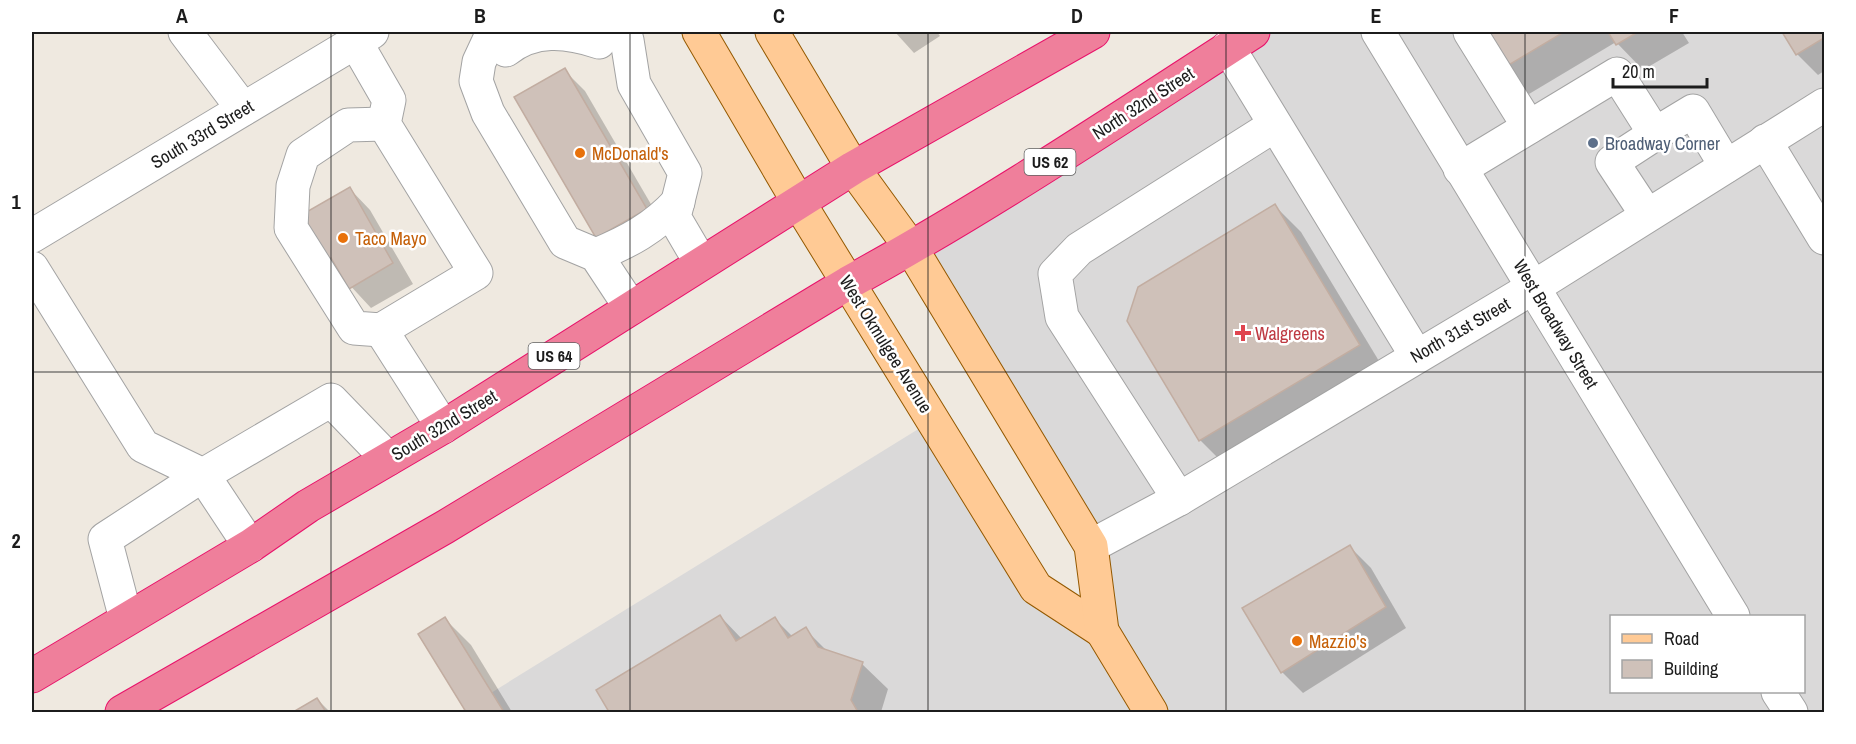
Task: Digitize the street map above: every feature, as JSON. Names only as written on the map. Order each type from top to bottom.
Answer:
[{"type":"highway","points":[[853,168],[1093,32]]},
{"type":"highway","name":"North 32nd Street","points":[[911,248],[1125,116],[1240,40]]},
{"type":"highway","name":"South 32nd Street","points":[[32,676],[250,546],[308,506],[442,427],[853,168]]},
{"type":"highway","name":"US 62","points":[[848,283],[911,248]]},
{"type":"highway","points":[[122,712],[445,527],[848,283]]},
{"type":"main road","name":"West Okmulgee Avenue","points":[[699,32],[848,283],[1036,588],[1102,631]]},
{"type":"main road","name":"West Okmulgee Avenue","points":[[772,32],[853,168],[911,248],[1091,546],[1102,631],[1151,712]]},
{"type":"street","points":[[185,32],[243,109]]},
{"type":"street","name":"West Broadway Street","points":[[1378,32],[1732,615]]},
{"type":"street","points":[[1470,32],[1529,127]]},
{"type":"street","points":[[631,308],[594,254],[565,242],[488,113],[476,81],[479,62],[505,38],[533,35],[604,35],[627,39],[634,84],[685,173],[674,217],[702,263]]},
{"type":"street","points":[[364,36],[389,100],[384,124],[476,273],[381,330],[354,328],[291,228],[294,186],[303,155],[348,125],[384,124]]},
{"type":"street","name":"South 33rd Street","points":[[32,236],[364,36]]},
{"type":"street","points":[[1240,40],[1275,125],[1416,356]]},
{"type":"street","points":[[1460,169],[1617,74],[1655,134]]},
{"type":"street","name":"North 31st Street","points":[[1091,546],[1179,499],[1534,287],[1824,105]]},
{"type":"street","points":[[1647,215],[1612,162],[1655,134],[1693,111],[1726,166]]},
{"type":"street","points":[[1179,499],[1062,317],[1055,273],[1079,249],[1275,125]]},
{"type":"street","points":[[1765,141],[1824,238]]},
{"type":"street","points":[[594,254],[624,243],[660,222],[678,202]]},
{"type":"street","points":[[32,268],[143,446],[203,475],[250,546]]},
{"type":"street","points":[[381,330],[442,427]]},
{"type":"street","points":[[126,619],[105,539],[203,475],[332,400],[388,459]]},
{"type":"street","points":[[1779,693],[1791,712]]},
{"type":"shaded area","points":[[1253,32],[1824,32],[1824,712],[460,712],[933,420],[1036,588],[1101,630],[1091,546],[911,248]]},
{"type":"building","points":[[1480,32],[1564,32],[1502,69]]},
{"type":"building","points":[[1608,32],[1638,32],[1616,45]]},
{"type":"building","points":[[1782,32],[1824,32],[1824,38],[1796,55]]},
{"type":"building","name":"McDonald's","points":[[565,68],[647,209],[596,238],[514,97]]},
{"type":"building","name":"Taco Mayo","points":[[350,187],[393,263],[349,289],[331,258],[321,263],[296,218]]},
{"type":"building","name":"Walgreens","points":[[1275,204],[1360,345],[1199,441],[1127,321],[1138,287]]},
{"type":"building","name":"Mazzio's","points":[[1350,545],[1386,607],[1281,673],[1242,608]]},
{"type":"building","points":[[720,615],[736,641],[775,617],[788,638],[806,627],[818,647],[863,662],[851,700],[858,712],[609,712],[596,690]]},
{"type":"building","points":[[445,617],[504,712],[466,712],[418,634]]},
{"type":"building","points":[[317,698],[326,712],[293,712]]},
{"type":"place","name":"Broadway Corner","points":[[1593,143]]},
{"type":"place","name":"McDonald's","points":[[580,153]]},
{"type":"place","name":"Taco Mayo","points":[[343,238]]},
{"type":"place","name":"Walgreens","points":[[1243,333]]},
{"type":"place","name":"Mazzio's","points":[[1297,641]]}]
